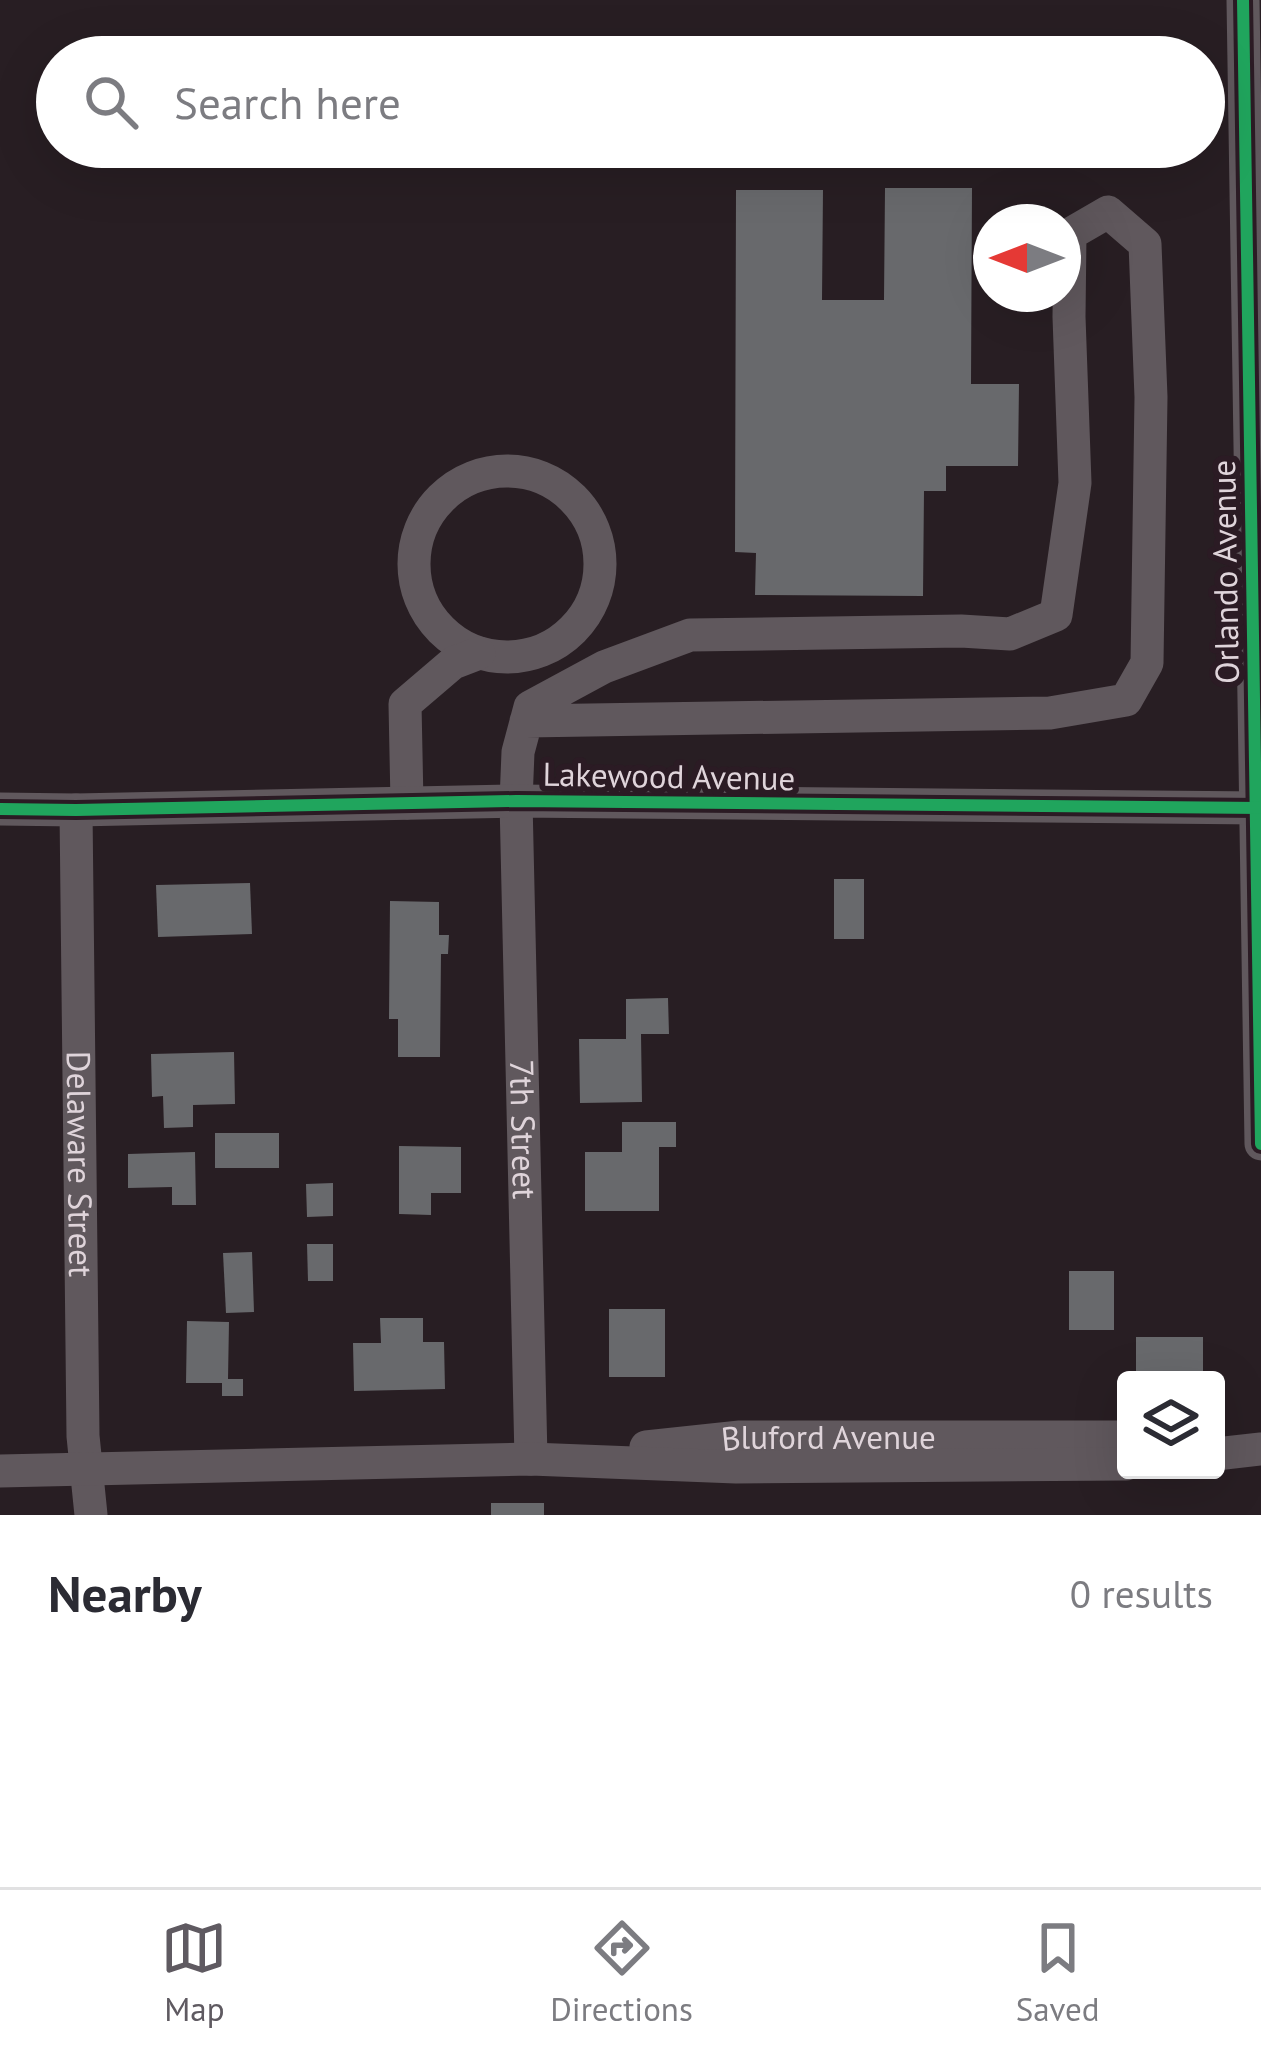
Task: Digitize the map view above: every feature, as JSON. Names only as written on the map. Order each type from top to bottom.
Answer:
[{"type":"street","name":"Orlando Avenue","points":[[1244,0],[1261,1144]]},
{"type":"street","points":[[1108,212],[1145,244],[1151,398],[1147,664],[1126,700],[1050,713],[526,721],[530,707],[604,667],[690,635],[1010,634],[1056,615],[1075,483],[1070,234],[1108,212]]},
{"type":"street","points":[[407,803],[405,704],[453,663],[479,653],[507,660],[538,654],[565,639],[586,616],[598,587],[600,556],[592,526],[574,500],[550,481],[520,471],[488,471],[459,482],[435,501],[418,528],[411,558],[430,614],[452,637],[479,653]]},
{"type":"street","name":"7th Street","points":[[526,721],[518,752],[516,801],[531,1459]]},
{"type":"street","name":"Lakewood Avenue","points":[[2,812],[516,801],[1258,808]]},
{"type":"street","name":"Delaware Street","points":[[76,810],[83,1436],[91,1515]]},
{"type":"street","name":"Bluford Avenue","points":[[531,1459],[740,1436],[1117,1437]]},
{"type":"street","points":[[1225,1445],[1261,1448]]},
{"type":"street","points":[[1225,1453],[1261,1448]]},
{"type":"street","name":"Bluford Avenue","points":[[0,1471],[531,1459],[736,1467],[1117,1464]]},
{"type":"building","points":[[885,188],[972,188],[971,384],[1019,384],[1018,466],[946,466],[946,491],[924,491],[923,596],[755,595],[756,553],[735,552],[736,190],[823,190],[822,300],[884,300]]},
{"type":"building","points":[[834,879],[864,879],[864,939],[834,939]]},
{"type":"building","points":[[250,883],[252,934],[158,937],[156,885]]},
{"type":"building","points":[[390,901],[439,902],[439,935],[449,935],[448,954],[441,954],[440,1057],[398,1057],[398,1019],[389,1019]]},
{"type":"building","points":[[668,998],[669,1034],[641,1034],[642,1102],[580,1103],[579,1039],[626,1039],[626,999]]},
{"type":"building","points":[[234,1052],[235,1104],[193,1105],[193,1127],[164,1128],[163,1096],[152,1097],[151,1054]]},
{"type":"building","points":[[622,1122],[676,1122],[676,1147],[659,1147],[659,1211],[585,1211],[585,1152],[622,1152]]},
{"type":"building","points":[[215,1133],[279,1133],[279,1168],[215,1168]]},
{"type":"building","points":[[399,1146],[461,1147],[461,1193],[431,1193],[431,1215],[399,1214]]},
{"type":"building","points":[[195,1152],[196,1205],[172,1205],[172,1187],[128,1188],[128,1154]]},
{"type":"building","points":[[333,1183],[333,1216],[307,1217],[306,1184]]},
{"type":"building","points":[[307,1244],[333,1244],[333,1281],[308,1281]]},
{"type":"building","points":[[252,1252],[254,1312],[226,1313],[223,1253]]},
{"type":"building","points":[[1069,1271],[1114,1271],[1114,1330],[1069,1330]]},
{"type":"building","points":[[609,1309],[665,1309],[665,1377],[609,1377]]},
{"type":"building","points":[[380,1318],[423,1318],[423,1342],[444,1342],[445,1389],[354,1391],[353,1343],[381,1343]]},
{"type":"building","points":[[187,1321],[229,1322],[228,1379],[243,1379],[243,1396],[222,1396],[222,1383],[186,1383]]},
{"type":"building","points":[[1136,1337],[1203,1337],[1203,1371],[1136,1371]]},
{"type":"building","points":[[491,1503],[544,1503],[544,1515],[491,1515]]},
{"type":"cycle path","points":[[1243,0],[1261,1144]]},
{"type":"cycle path","points":[[0,809],[516,801],[1261,808]]}]
